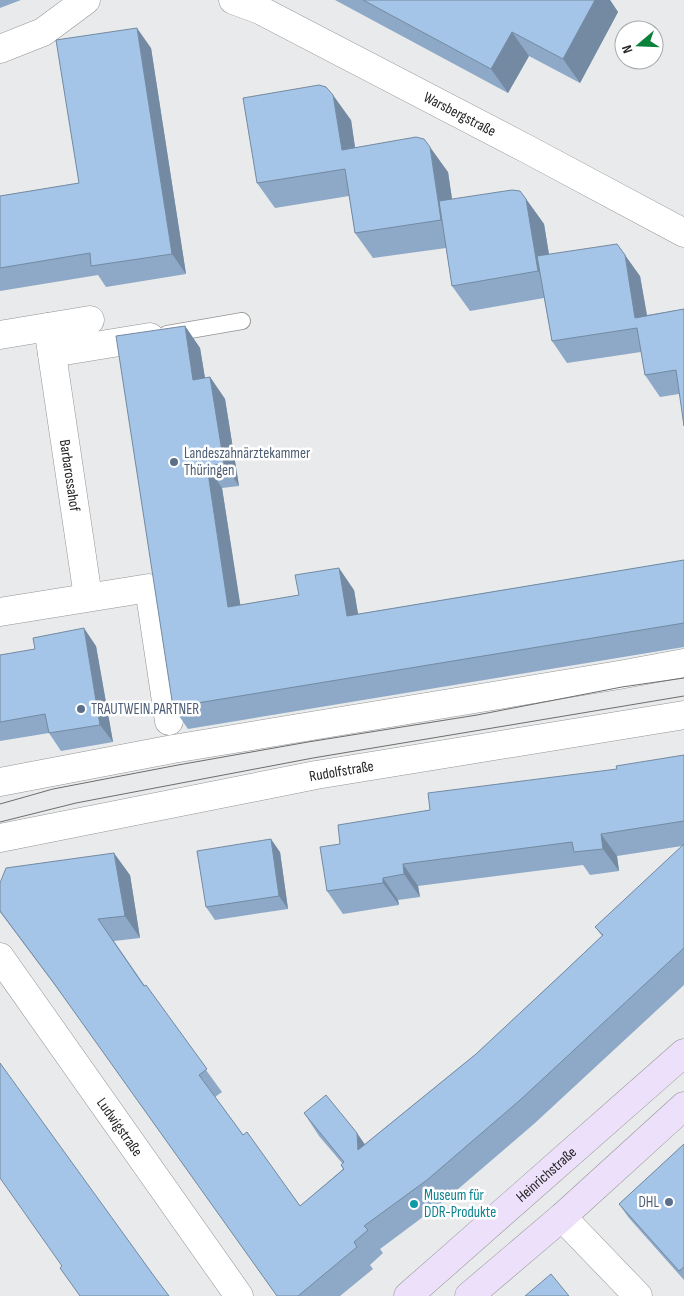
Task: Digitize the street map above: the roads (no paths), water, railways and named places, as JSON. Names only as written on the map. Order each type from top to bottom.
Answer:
[{"type":"main road","name":"Heinrichstraße","points":[[408,1296],[684,1053]]},
{"type":"main road","points":[[469,1296],[562,1217],[684,1106]]},
{"type":"street","points":[[0,49],[43,32],[86,0]]},
{"type":"street","name":"Warsbergstraße","points":[[233,0],[268,14],[527,148],[684,233]]},
{"type":"street","points":[[0,334],[90,320]]},
{"type":"street","name":"Barbarossahof","points":[[48,327],[88,597]]},
{"type":"street","points":[[52,353],[150,337]]},
{"type":"street","points":[[0,612],[149,588],[169,721]]},
{"type":"street","points":[[0,782],[173,749],[619,675],[684,662]]},
{"type":"street","name":"Rudolfstraße","points":[[0,838],[316,774],[684,715]]},
{"type":"street","name":"Ludwigstraße","points":[[0,957],[239,1296]]},
{"type":"street","points":[[562,1217],[638,1296]]},
{"type":"lane","points":[[150,337],[242,321]]},
{"type":"tram line","points":[[0,804],[53,789],[178,765],[477,715],[622,687],[684,678]]},
{"type":"tram line","points":[[0,822],[76,803],[313,758],[684,696]]},
{"type":"place","name":"Landeszahnärztekammer Thüringen","points":[[174,462]]},
{"type":"place","name":"TRAUTWEIN.PARTNER","points":[[81,709]]},
{"type":"place","name":"DHL","points":[[669,1202]]},
{"type":"place","name":"Museum für DDR-Produkte","points":[[414,1204]]}]
